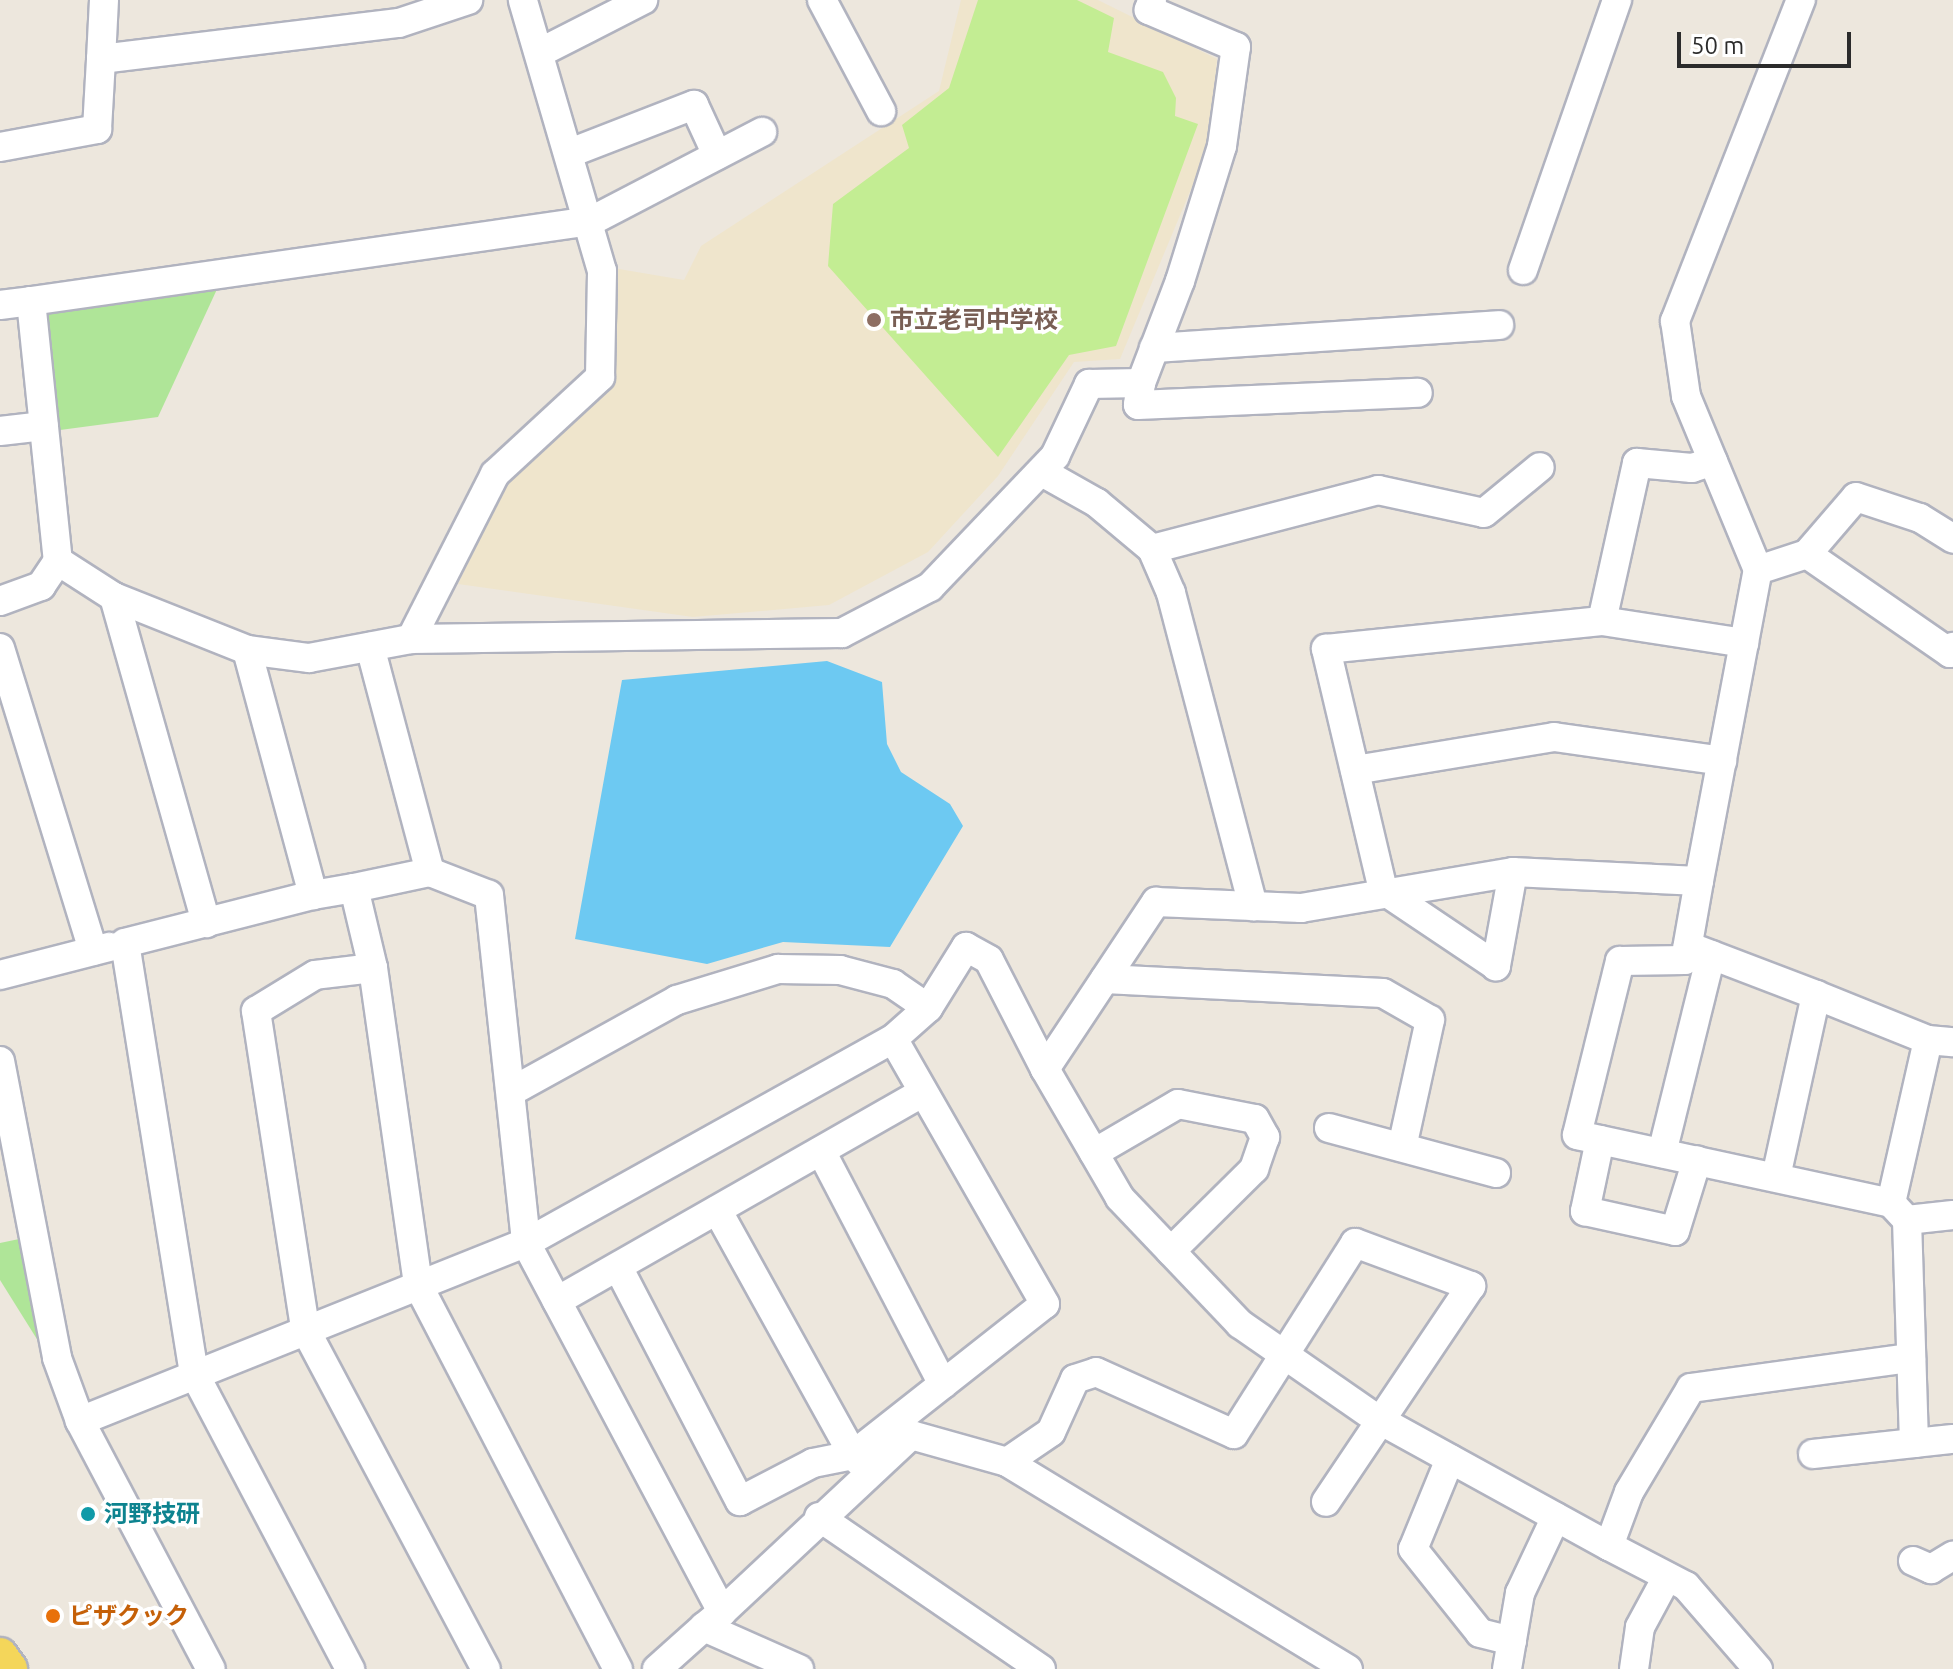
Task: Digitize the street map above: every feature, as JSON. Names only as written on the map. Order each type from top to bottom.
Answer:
[{"type":"main road","points":[[0,1655],[10,1669]]},
{"type":"street","points":[[0,147],[97,129],[104,0]]},
{"type":"street","points":[[101,59],[399,23],[468,0]]},
{"type":"street","points":[[411,639],[495,474],[600,377],[602,271],[591,221],[523,0]]},
{"type":"street","points":[[539,53],[643,0]]},
{"type":"street","points":[[1152,0],[1149,10],[1236,47],[1222,146],[1141,383],[1138,405],[1418,393]]},
{"type":"street","points":[[1523,270],[1617,0]]},
{"type":"street","points":[[1662,1153],[1699,950],[1699,881],[1758,570],[1686,396],[1675,321],[1801,0]]},
{"type":"street","points":[[829,4],[881,111]]},
{"type":"street","points":[[570,153],[707,100],[717,155]]},
{"type":"street","points":[[0,305],[591,221],[762,132]]},
{"type":"street","points":[[0,601],[41,586],[58,561],[31,301]]},
{"type":"street","points":[[1154,348],[1499,325]]},
{"type":"street","points":[[58,561],[114,597],[247,650],[309,658],[411,639],[842,633],[930,587],[1042,472],[1089,384],[1141,383]]},
{"type":"street","points":[[0,431],[44,426]]},
{"type":"street","points":[[1602,621],[1637,463],[1692,468],[1713,461]]},
{"type":"street","points":[[1152,549],[1378,490],[1484,513],[1540,467]]},
{"type":"street","points":[[1042,472],[1097,503],[1152,549],[1171,593],[1253,906]]},
{"type":"street","points":[[1758,570],[1807,554],[1856,497],[1920,518],[1953,539]]},
{"type":"street","points":[[1807,554],[1950,653],[1953,647]]},
{"type":"street","points":[[114,597],[206,923]]},
{"type":"street","points":[[1513,872],[1496,966],[1383,890],[1326,649],[1602,621],[1744,643]]},
{"type":"street","points":[[370,647],[430,872]]},
{"type":"street","points":[[0,648],[93,951]]},
{"type":"street","points":[[247,650],[313,895]]},
{"type":"street","points":[[1355,770],[1554,737],[1722,761]]},
{"type":"street","points":[[0,975],[313,895],[430,872],[489,895],[514,1090],[526,1243],[713,1619],[799,1669]]},
{"type":"street","points":[[1045,1069],[1156,902],[1301,908],[1383,890],[1513,872],[1699,881]]},
{"type":"street","points":[[354,888],[373,968],[418,1285],[618,1669]]},
{"type":"street","points":[[125,943],[194,1373],[350,1669]]},
{"type":"street","points":[[80,1421],[526,1243],[893,1039],[928,1008],[966,947],[989,960],[1045,1069],[1120,1198],[1240,1324],[1376,1418],[1686,1586],[1758,1669]]},
{"type":"street","points":[[1699,950],[1940,1041],[1899,1211],[1911,1358],[1914,1443]]},
{"type":"street","points":[[1699,950],[1685,960],[1620,961],[1577,1135],[1776,1177],[1899,1211],[1953,1215]]},
{"type":"street","points":[[373,968],[315,975],[256,1011],[305,1329],[486,1669]]},
{"type":"street","points":[[514,1090],[677,1000],[778,969],[840,970],[893,984],[928,1008]]},
{"type":"street","points":[[1105,979],[1383,993],[1430,1020],[1402,1147]]},
{"type":"street","points":[[1776,1177],[1816,995]]},
{"type":"street","points":[[657,1669],[819,1517],[861,1464],[943,1384],[1045,1304],[893,1039]]},
{"type":"street","points":[[0,1061],[57,1358],[80,1421],[211,1669]]},
{"type":"street","points":[[557,1301],[923,1092]]},
{"type":"street","points":[[1094,1153],[1178,1104],[1255,1119],[1265,1137],[1254,1169],[1171,1251]]},
{"type":"street","points":[[1329,1128],[1496,1173]]},
{"type":"street","points":[[1600,1140],[1585,1211],[1675,1231],[1697,1160]]},
{"type":"street","points":[[821,1151],[943,1384]]},
{"type":"street","points":[[717,1210],[861,1464]]},
{"type":"street","points":[[1007,1462],[1051,1432],[1075,1379],[1096,1372],[1234,1434],[1281,1353],[1355,1243],[1471,1286],[1376,1418],[1326,1502]]},
{"type":"street","points":[[618,1267],[740,1501],[813,1463],[861,1464],[911,1435],[1007,1462],[1348,1669]]},
{"type":"street","points":[[1609,1546],[1629,1492],[1691,1388],[1911,1358]]},
{"type":"street","points":[[1813,1454],[1953,1439]]},
{"type":"street","points":[[1450,1459],[1413,1549],[1480,1633],[1512,1641]]},
{"type":"street","points":[[819,1517],[1041,1669]]},
{"type":"street","points":[[1507,1669],[1520,1593],[1556,1517]]},
{"type":"street","points":[[1913,1561],[1931,1569],[1953,1556]]},
{"type":"street","points":[[1634,1669],[1640,1627],[1667,1577]]},
{"type":"shaded area","name":"市立老司中学校","points":[[961,0],[1098,0],[1217,59],[1209,146],[1120,359],[1074,362],[998,476],[928,552],[829,605],[693,617],[458,584],[509,478],[608,380],[613,268],[684,280],[701,246],[939,91]]},
{"type":"green space","points":[[978,0],[1077,0],[1114,18],[1108,52],[1163,72],[1176,98],[1175,116],[1198,124],[1116,346],[1069,355],[998,457],[828,266],[833,204],[909,148],[902,125],[949,88]]},
{"type":"green space","points":[[224,274],[158,417],[45,432],[31,301]]},
{"type":"green space","points":[[24,1238],[50,1360],[0,1280],[0,1243]]},
{"type":"water","points":[[827,661],[882,682],[887,744],[901,772],[950,804],[963,826],[890,947],[783,942],[707,964],[575,939],[622,680]]},
{"type":"place","name":"市立老司中学校","points":[[874,320]]},
{"type":"place","name":"河野技研","points":[[88,1514]]},
{"type":"place","name":"ピザクック","points":[[53,1616]]}]
